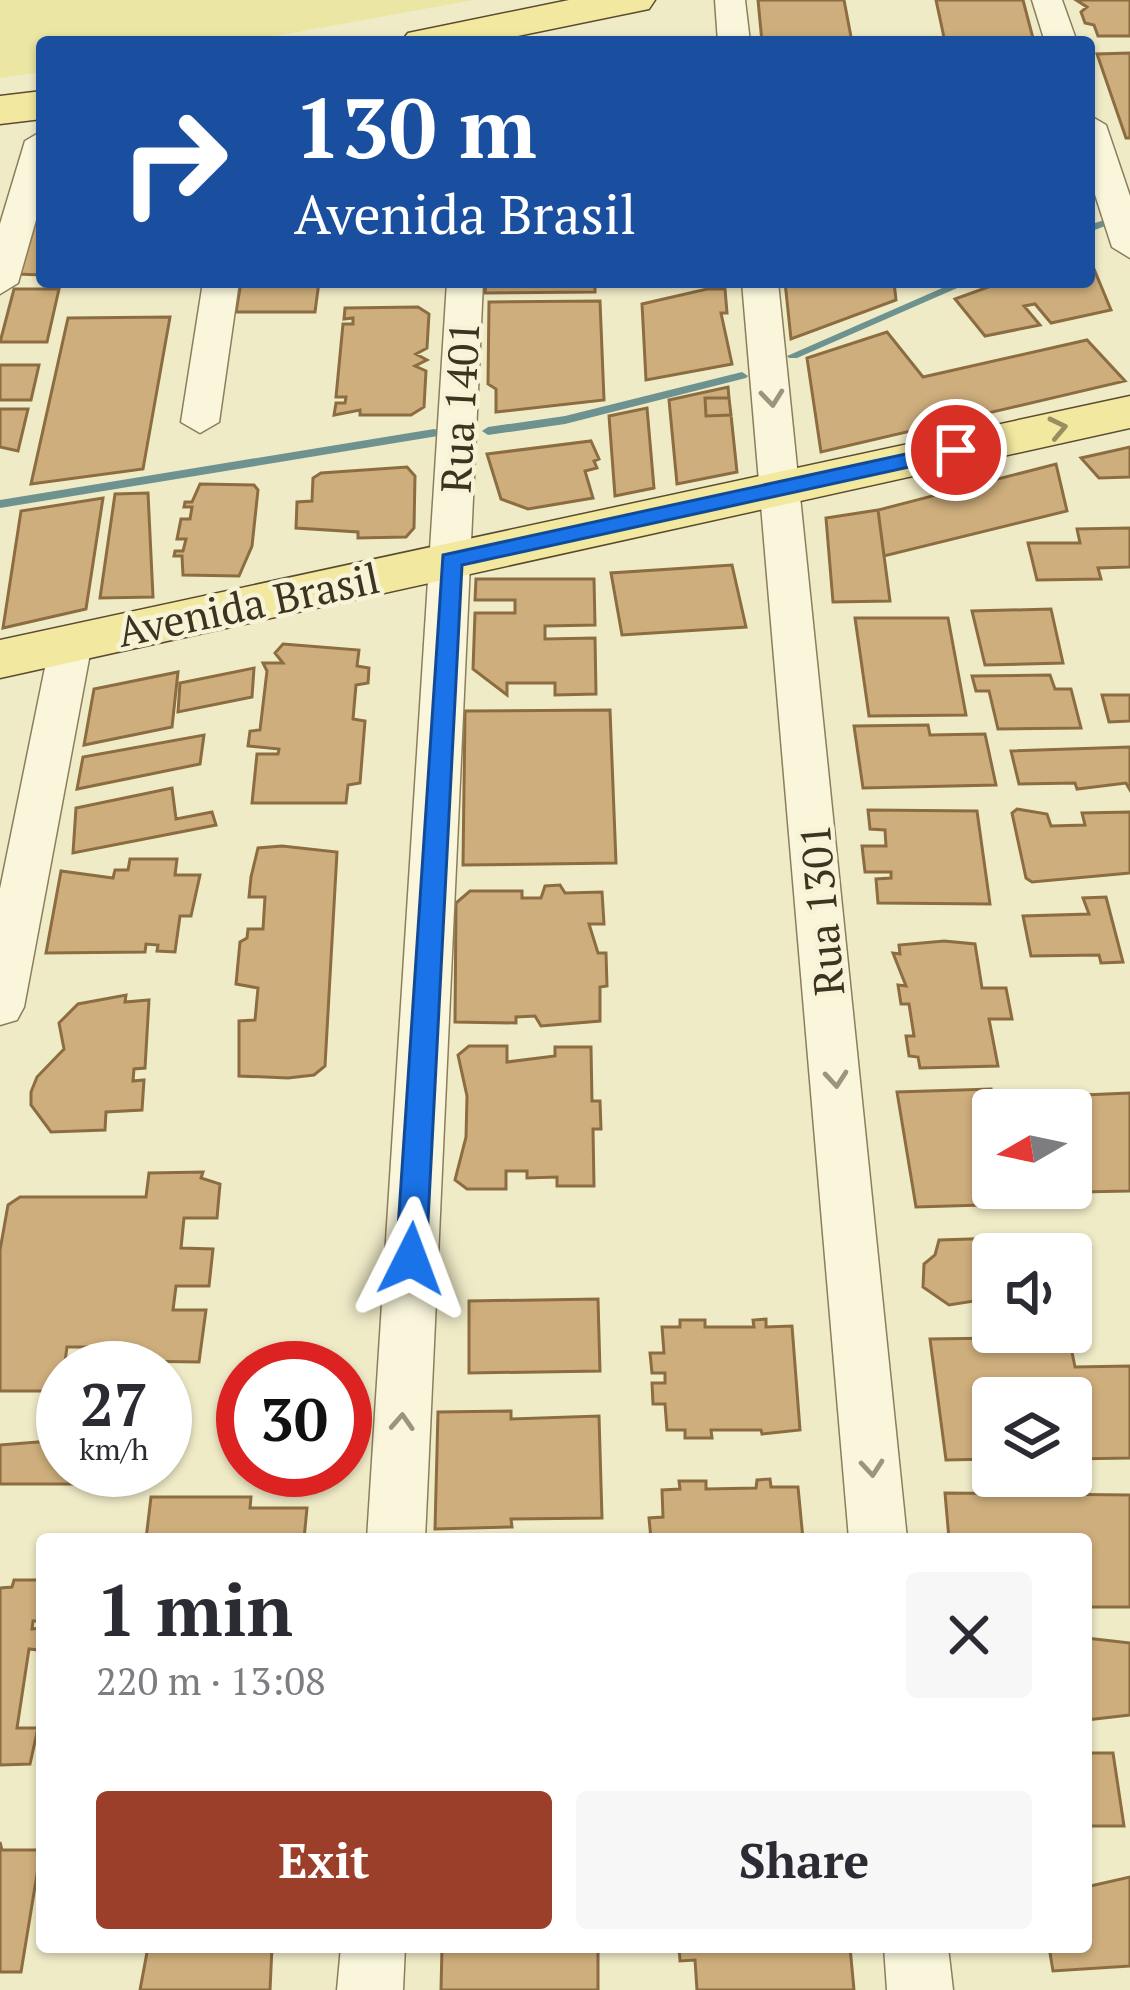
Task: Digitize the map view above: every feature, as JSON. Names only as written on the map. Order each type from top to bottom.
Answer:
[{"type":"main road","points":[[478,36],[634,0]]},
{"type":"main road","points":[[0,110],[36,106]]},
{"type":"main road","name":"Avenida Brasil","points":[[0,658],[1130,412]]},
{"type":"street","points":[[730,0],[733,36]]},
{"type":"street","points":[[1047,0],[1059,36]]},
{"type":"street","points":[[1095,143],[1130,247]]},
{"type":"street","points":[[0,283],[36,161]]},
{"type":"street","points":[[200,422],[220,288]]},
{"type":"street","name":"Rua 1401","points":[[396,1533],[465,288]]},
{"type":"street","name":"Rua 1301","points":[[761,288],[877,1533]]},
{"type":"street","points":[[0,1007],[71,643]]},
{"type":"street","points":[[370,1990],[373,1953]]},
{"type":"street","points":[[917,1953],[920,1990]]},
{"type":"sand","points":[[0,0],[474,0],[274,36],[36,36],[36,73],[0,78]]},
{"type":"building","points":[[758,0],[844,0],[851,36],[761,36]]},
{"type":"building","points":[[936,0],[1023,0],[1032,36],[944,36]]},
{"type":"building","points":[[1076,0],[1130,0],[1130,36],[1098,36],[1094,25],[1085,23],[1081,12],[1087,7]]},
{"type":"building","points":[[1130,53],[1130,138],[1126,138],[1097,54]]},
{"type":"building","points":[[31,222],[36,222],[36,275],[17,274]]},
{"type":"building","points":[[1095,271],[1111,310],[1051,323],[1035,304],[1024,306],[1040,325],[985,336],[955,299],[985,288],[1095,288]]},
{"type":"building","points":[[240,288],[318,288],[315,312],[236,312]]},
{"type":"building","points":[[485,288],[595,288],[595,292],[485,293]]},
{"type":"building","points":[[786,288],[895,288],[896,300],[791,339]]},
{"type":"building","points":[[14,289],[59,289],[47,342],[0,342]]},
{"type":"building","points":[[725,289],[727,313],[721,313],[732,364],[646,380],[642,304]]},
{"type":"building","points":[[600,301],[604,400],[496,412],[496,389],[488,384],[489,302]]},
{"type":"building","points":[[418,307],[429,314],[427,348],[416,354],[427,360],[415,366],[426,371],[424,407],[411,415],[360,415],[360,410],[334,415],[336,403],[345,403],[346,397],[336,397],[343,324],[353,324],[353,318],[344,319],[345,308]]},
{"type":"building","points":[[170,317],[143,469],[31,484],[68,318]]},
{"type":"building","points":[[887,332],[923,377],[1087,340],[1125,381],[821,452],[807,358]]},
{"type":"building","points":[[0,365],[39,365],[31,400],[0,400]]},
{"type":"building","points":[[728,387],[729,398],[705,398],[706,416],[731,415],[737,472],[677,484],[669,400]]},
{"type":"building","points":[[705,398],[729,398],[731,415],[706,416]]},
{"type":"building","points":[[647,408],[654,488],[615,496],[609,416]]},
{"type":"building","points":[[0,409],[28,409],[18,451],[0,447]]},
{"type":"building","points":[[591,441],[599,459],[594,461],[597,468],[585,471],[593,498],[528,509],[501,499],[487,454]]},
{"type":"building","points":[[1130,447],[1130,477],[1099,478],[1081,458]]},
{"type":"building","points":[[1056,464],[1067,511],[884,556],[878,510]]},
{"type":"building","points":[[407,467],[415,476],[414,528],[406,537],[358,538],[358,532],[296,528],[297,502],[312,501],[313,478],[321,473]]},
{"type":"building","points":[[200,484],[254,485],[258,490],[252,546],[239,576],[183,575],[182,556],[174,556],[175,551],[183,551],[186,539],[177,539],[181,519],[190,519],[192,507],[184,507],[185,502],[192,502]]},
{"type":"building","points":[[148,493],[153,597],[100,598],[115,494]]},
{"type":"building","points":[[103,498],[86,609],[3,628],[21,511]]},
{"type":"building","points":[[878,510],[890,601],[833,602],[826,518]]},
{"type":"building","points":[[1130,528],[1130,567],[1098,568],[1101,579],[1037,580],[1028,543],[1080,543],[1077,529]]},
{"type":"building","points":[[732,565],[746,627],[622,635],[611,573]]},
{"type":"building","points":[[476,579],[594,579],[595,625],[545,626],[545,639],[595,638],[596,694],[555,695],[555,683],[507,683],[507,695],[473,669],[475,613],[515,613],[515,600],[475,600]]},
{"type":"building","points":[[1051,609],[1063,663],[985,665],[972,611]]},
{"type":"building","points":[[855,618],[948,618],[966,715],[869,716]]},
{"type":"building","points":[[283,644],[359,650],[357,666],[369,668],[368,683],[356,685],[353,719],[365,721],[360,783],[348,785],[346,803],[252,803],[257,754],[278,754],[279,749],[248,746],[250,731],[260,730],[267,671],[263,663],[283,663],[275,653]]},
{"type":"building","points":[[254,668],[252,697],[178,712],[180,683]]},
{"type":"building","points":[[178,672],[172,727],[84,745],[94,689]]},
{"type":"building","points":[[1050,675],[1055,689],[1071,689],[1081,728],[998,729],[989,691],[976,691],[972,676]]},
{"type":"building","points":[[1102,695],[1130,695],[1130,721],[1109,722]]},
{"type":"building","points":[[610,710],[616,863],[463,865],[465,711]]},
{"type":"building","points":[[928,725],[930,735],[985,734],[996,785],[863,788],[854,726]]},
{"type":"building","points":[[204,735],[200,764],[77,789],[83,757]]},
{"type":"building","points":[[1130,747],[1130,790],[1126,783],[1077,789],[1075,783],[1019,784],[1011,751]]},
{"type":"building","points":[[172,788],[176,819],[212,812],[216,825],[73,853],[76,808]]},
{"type":"building","points":[[1017,809],[1047,814],[1051,826],[1085,825],[1082,813],[1130,812],[1130,873],[1032,882],[1026,878],[1012,813]]},
{"type":"building","points":[[868,810],[977,811],[990,904],[878,903],[876,879],[891,878],[891,872],[865,872],[862,846],[886,846],[885,830],[870,829]]},
{"type":"building","points":[[258,848],[337,852],[325,1066],[314,1075],[239,1076],[239,1021],[255,1020],[258,988],[236,984],[240,942],[247,938],[248,929],[263,929],[265,897],[249,897],[251,877]]},
{"type":"building","points":[[130,859],[177,859],[175,875],[200,875],[191,916],[180,916],[175,952],[157,951],[158,945],[146,944],[145,952],[46,953],[61,871],[113,878],[115,870],[128,870]]},
{"type":"building","points":[[560,885],[565,893],[602,892],[604,924],[589,924],[598,953],[606,953],[607,986],[600,987],[600,1021],[541,1026],[535,1016],[516,1017],[516,1023],[455,1022],[456,903],[470,891],[522,891],[522,898],[541,898],[545,886]]},
{"type":"building","points":[[1106,897],[1123,962],[1101,963],[1099,955],[1031,956],[1023,916],[1089,914],[1083,898]]},
{"type":"building","points":[[975,944],[982,988],[1006,988],[1012,1019],[989,1019],[998,1066],[920,1068],[918,1057],[909,1056],[906,1036],[914,1036],[909,1004],[901,1004],[898,985],[906,986],[893,953],[900,954],[899,945]]},
{"type":"building","points":[[126,995],[125,1002],[149,1000],[145,1068],[134,1069],[133,1081],[144,1080],[142,1110],[106,1112],[105,1130],[51,1132],[31,1105],[31,1092],[37,1077],[64,1049],[59,1023],[78,1004]]},
{"type":"building","points":[[469,1046],[507,1046],[507,1062],[555,1056],[555,1047],[591,1047],[592,1101],[600,1101],[601,1129],[593,1129],[594,1186],[557,1186],[557,1177],[527,1178],[527,1171],[506,1171],[506,1189],[467,1189],[455,1180],[466,1137],[467,1096],[458,1055]]},
{"type":"building","points":[[972,1090],[972,1205],[916,1207],[897,1092]]},
{"type":"building","points":[[1130,1093],[1130,1191],[1092,1192],[1092,1095]]},
{"type":"building","points":[[203,1172],[201,1178],[220,1184],[217,1218],[184,1218],[181,1248],[213,1249],[209,1286],[176,1286],[173,1310],[206,1310],[199,1362],[192,1362],[192,1341],[36,1341],[36,1391],[0,1391],[0,1250],[8,1205],[20,1197],[146,1197],[149,1173]]},
{"type":"building","points":[[972,1239],[972,1301],[949,1305],[923,1287],[924,1264],[935,1255],[939,1240]]},
{"type":"building","points":[[598,1299],[600,1371],[469,1373],[469,1301]]},
{"type":"building","points":[[766,1319],[766,1327],[792,1326],[800,1430],[762,1434],[761,1430],[711,1430],[712,1438],[685,1438],[685,1430],[667,1430],[665,1404],[653,1404],[652,1383],[665,1383],[665,1373],[652,1373],[650,1353],[664,1353],[662,1327],[680,1327],[680,1320],[705,1320],[705,1327],[754,1327],[753,1320]]},
{"type":"building","points":[[972,1338],[972,1353],[1072,1353],[1075,1367],[1130,1366],[1130,1458],[1092,1459],[1092,1377],[972,1377],[972,1459],[946,1460],[930,1339]]},
{"type":"building","points":[[511,1411],[511,1419],[599,1416],[602,1518],[511,1519],[512,1527],[435,1529],[438,1412]]},
{"type":"building","points":[[36,1442],[36,1484],[0,1484],[0,1445]]},
{"type":"building","points":[[770,1479],[771,1487],[798,1487],[802,1533],[650,1533],[649,1518],[663,1517],[662,1490],[680,1489],[679,1481],[706,1481],[706,1489],[756,1488],[757,1480]]},
{"type":"building","points":[[945,1493],[972,1493],[972,1497],[1130,1495],[1130,1607],[1092,1607],[1092,1533],[948,1533]]},
{"type":"building","points":[[151,1497],[251,1497],[250,1508],[307,1508],[305,1533],[147,1533]]},
{"type":"building","points":[[14,1580],[36,1580],[32,1629],[36,1629],[36,1650],[29,1649],[17,1728],[36,1728],[36,1737],[30,1764],[0,1765],[0,1588],[12,1587]]},
{"type":"building","points":[[1092,1639],[1130,1643],[1130,1715],[1092,1719]]},
{"type":"building","points":[[1092,1753],[1113,1753],[1124,1826],[1092,1826]]},
{"type":"building","points":[[0,1842],[2,1850],[36,1850],[36,1880],[21,1972],[0,1972]]},
{"type":"building","points":[[1130,1877],[1130,1966],[1053,1971],[1050,1953],[1092,1953],[1092,1886]]},
{"type":"building","points":[[147,1953],[272,1953],[270,1990],[140,1990]]},
{"type":"building","points":[[442,1953],[598,1953],[598,1990],[441,1990]]},
{"type":"building","points":[[679,1953],[851,1953],[854,1990],[697,1990],[695,1960],[680,1961]]},
{"type":"waterway","points":[[1095,227],[1104,223]]},
{"type":"waterway","points":[[793,356],[951,288]]},
{"type":"waterway","points":[[488,431],[565,420],[742,376]]},
{"type":"waterway","points":[[0,504],[434,433]]},
{"type":"route","points":[[411,1259],[451,560],[956,450]]}]
